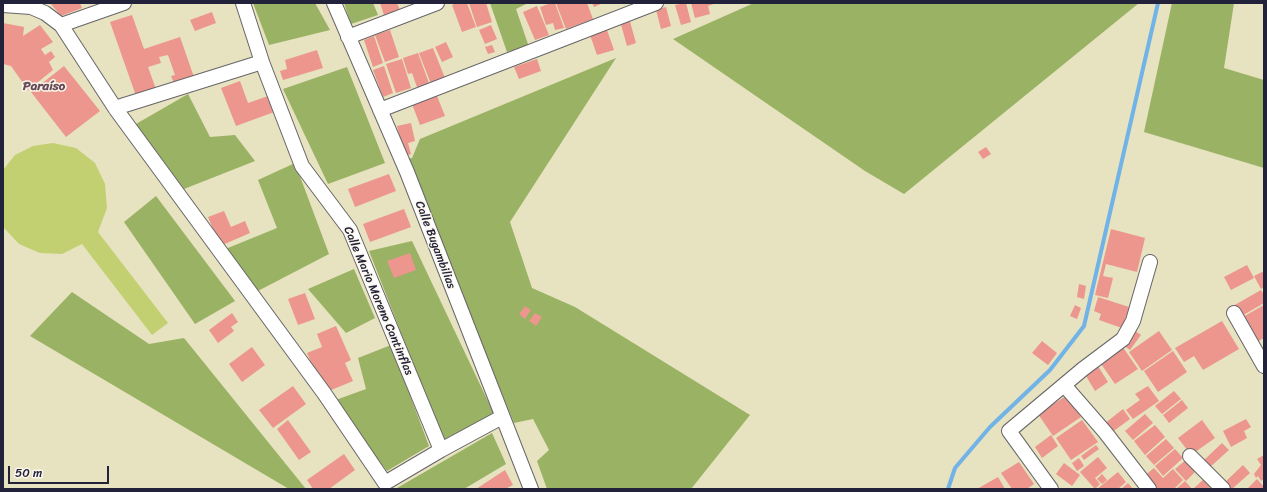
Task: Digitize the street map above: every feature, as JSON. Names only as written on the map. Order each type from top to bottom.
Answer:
[{"type":"street","points":[[61,25],[124,3]]},
{"type":"street","name":"Calle Mario Moreno Cantinflas","points":[[243,3],[262,62],[302,166],[350,230],[441,450]]},
{"type":"street","name":"Calle Bugambilias","points":[[334,3],[407,172],[531,489]]},
{"type":"street","points":[[348,37],[437,3]]},
{"type":"street","points":[[380,110],[656,3]]},
{"type":"street","points":[[7,4],[31,7],[45,13],[61,25],[115,108],[324,393],[385,483],[441,450],[502,417]]},
{"type":"street","points":[[115,108],[262,62]]},
{"type":"street","points":[[1051,489],[1009,431],[1083,369],[1123,338],[1133,321],[1150,262]]},
{"type":"street","points":[[1234,313],[1264,366]]},
{"type":"street","points":[[1064,385],[1105,432],[1149,489]]},
{"type":"street","points":[[1190,456],[1223,489]]},
{"type":"green space","points":[[253,3],[315,3],[330,30],[269,45]]},
{"type":"green space","points":[[344,3],[373,3],[378,15],[351,24]]},
{"type":"green space","points":[[490,3],[528,3],[516,9],[529,47],[507,52]]},
{"type":"green space","points":[[754,3],[1139,3],[904,194],[865,171],[673,39]]},
{"type":"green space","points":[[1172,3],[1234,3],[1224,68],[1264,80],[1264,168],[1144,132]]},
{"type":"green space","points":[[616,58],[510,222],[532,288],[575,307],[750,415],[691,489],[547,489],[537,461],[549,450],[533,419],[514,423],[406,159],[412,158],[420,139]]},
{"type":"green space","points":[[347,67],[385,163],[328,184],[283,89]]},
{"type":"green space","points":[[188,94],[210,137],[235,135],[255,161],[184,189],[136,124]]},
{"type":"green space","points":[[53,143],[76,148],[95,163],[105,184],[107,208],[98,232],[168,323],[152,335],[82,244],[62,254],[40,253],[19,244],[4,228],[3,170],[15,155],[33,146]]},
{"type":"green space","points":[[295,163],[329,254],[256,292],[223,250],[277,228],[258,180]]},
{"type":"green space","points":[[156,196],[235,301],[195,324],[124,222]]},
{"type":"green space","points":[[412,241],[494,414],[443,440],[369,251]]},
{"type":"green space","points":[[354,269],[375,318],[346,333],[308,289]]},
{"type":"green space","points":[[72,292],[149,344],[184,338],[306,489],[289,489],[30,336]]},
{"type":"green space","points":[[391,345],[429,446],[387,471],[333,401],[366,389],[358,358]]},
{"type":"green space","points":[[492,433],[506,464],[464,489],[397,488]]},
{"type":"building","points":[[50,3],[80,3],[82,8],[61,16]]},
{"type":"building","points":[[380,3],[397,3],[400,10],[384,15]]},
{"type":"building","points":[[457,3],[467,3],[476,27],[462,32],[452,5]]},
{"type":"building","points":[[469,3],[486,3],[492,22],[477,27]]},
{"type":"building","points":[[555,3],[564,28],[555,30],[553,23],[546,25],[540,7]]},
{"type":"building","points":[[556,3],[587,3],[593,19],[566,29]]},
{"type":"building","points":[[592,3],[603,3],[594,7]]},
{"type":"building","points":[[686,3],[691,22],[681,25],[675,5]]},
{"type":"building","points":[[691,3],[716,3],[708,6],[710,14],[695,18]]},
{"type":"building","points":[[537,6],[549,35],[535,40],[523,12]]},
{"type":"building","points":[[666,7],[671,26],[661,29],[656,10]]},
{"type":"building","points":[[212,12],[216,23],[195,31],[190,20]]},
{"type":"building","points":[[132,15],[144,49],[180,37],[194,77],[174,83],[171,76],[175,75],[168,55],[159,57],[161,63],[148,67],[156,89],[136,96],[110,22]]},
{"type":"building","points":[[629,18],[636,43],[627,46],[620,21]]},
{"type":"building","points":[[3,23],[24,27],[23,36],[40,25],[53,42],[41,49],[45,55],[51,51],[55,57],[49,62],[53,70],[28,90],[11,66],[3,64]]},
{"type":"building","points":[[491,25],[497,39],[485,44],[479,30]]},
{"type":"building","points":[[390,30],[399,57],[385,62],[375,35]]},
{"type":"building","points":[[607,30],[614,50],[597,55],[590,35]]},
{"type":"building","points":[[374,36],[383,63],[373,67],[364,40]]},
{"type":"building","points":[[446,42],[453,57],[442,62],[435,47]]},
{"type":"building","points":[[492,45],[495,52],[488,54],[485,47]]},
{"type":"building","points":[[433,48],[445,78],[431,84],[419,53]]},
{"type":"building","points":[[317,50],[323,68],[283,80],[280,71],[287,69],[285,60]]},
{"type":"building","points":[[418,53],[430,86],[418,90],[412,73],[408,74],[403,58]]},
{"type":"building","points":[[402,59],[411,88],[396,93],[386,64]]},
{"type":"building","points":[[537,59],[541,71],[519,79],[514,67]]},
{"type":"building","points":[[64,66],[100,111],[66,137],[31,92]]},
{"type":"building","points":[[384,66],[393,93],[383,97],[373,70]]},
{"type":"building","points":[[240,81],[248,103],[271,95],[277,111],[236,126],[221,88]]},
{"type":"building","points":[[437,96],[445,116],[420,125],[412,104]]},
{"type":"building","points":[[411,123],[415,141],[408,143],[411,154],[405,156],[397,126]]},
{"type":"building","points":[[986,147],[991,154],[983,159],[978,152]]},
{"type":"building","points":[[389,174],[396,191],[355,207],[348,189]]},
{"type":"building","points":[[404,209],[411,227],[370,242],[363,224]]},
{"type":"building","points":[[224,211],[231,227],[245,221],[250,233],[220,246],[208,217]]},
{"type":"building","points":[[1111,229],[1145,238],[1137,272],[1106,264],[1103,276],[1113,278],[1108,298],[1095,295]]},
{"type":"building","points":[[410,253],[416,270],[394,278],[387,261]]},
{"type":"building","points":[[1247,265],[1254,278],[1231,290],[1224,277]]},
{"type":"building","points":[[1264,271],[1264,287],[1261,289],[1254,276]]},
{"type":"building","points":[[1079,284],[1086,286],[1084,299],[1077,297]]},
{"type":"building","points":[[1261,290],[1264,295],[1264,303],[1240,317],[1233,306]]},
{"type":"building","points":[[305,293],[315,319],[298,325],[288,299]]},
{"type":"building","points":[[1098,297],[1129,307],[1122,328],[1099,320],[1101,314],[1094,311]]},
{"type":"building","points":[[1075,305],[1081,308],[1077,319],[1070,316]]},
{"type":"building","points":[[1264,305],[1264,338],[1255,343],[1241,318]]},
{"type":"building","points":[[525,306],[531,310],[525,319],[519,314]]},
{"type":"building","points":[[232,313],[238,322],[231,327],[234,331],[218,343],[209,330]]},
{"type":"building","points":[[535,313],[542,317],[536,326],[529,321]]},
{"type":"building","points":[[1222,321],[1239,349],[1203,370],[1194,356],[1184,362],[1175,348]]},
{"type":"building","points":[[336,326],[351,360],[345,363],[353,381],[324,393],[307,353],[322,347],[317,334]]},
{"type":"building","points":[[1131,328],[1141,335],[1130,350],[1120,343]]},
{"type":"building","points":[[1159,331],[1172,350],[1142,371],[1129,352]]},
{"type":"building","points":[[1042,341],[1057,353],[1048,365],[1032,353]]},
{"type":"building","points":[[1122,346],[1138,369],[1115,384],[1099,361]]},
{"type":"building","points":[[252,347],[265,365],[242,382],[229,364]]},
{"type":"building","points":[[1173,351],[1187,372],[1158,392],[1144,371]]},
{"type":"building","points":[[1096,363],[1108,382],[1095,391],[1083,371]]},
{"type":"building","points":[[293,386],[306,404],[273,428],[259,410]]},
{"type":"building","points":[[1148,386],[1159,401],[1133,419],[1126,410],[1140,400],[1135,394]]},
{"type":"building","points":[[1174,391],[1181,399],[1162,414],[1155,406]]},
{"type":"building","points":[[1066,396],[1081,417],[1053,436],[1038,414]]},
{"type":"building","points":[[1182,400],[1188,408],[1169,423],[1163,415]]},
{"type":"building","points":[[1123,409],[1130,419],[1111,433],[1104,424]]},
{"type":"building","points":[[1145,414],[1153,423],[1133,440],[1125,431]]},
{"type":"building","points":[[1246,419],[1251,427],[1244,431],[1247,438],[1231,447],[1223,431]]},
{"type":"building","points":[[288,420],[311,452],[299,460],[277,429]]},
{"type":"building","points":[[1082,420],[1098,442],[1071,460],[1056,438]]},
{"type":"building","points":[[1202,420],[1215,438],[1191,455],[1178,438]]},
{"type":"building","points":[[1155,425],[1165,437],[1145,455],[1134,441]]},
{"type":"building","points":[[1051,435],[1058,446],[1042,458],[1035,447]]},
{"type":"building","points":[[1166,439],[1174,448],[1154,465],[1146,456]]},
{"type":"building","points":[[1222,443],[1229,450],[1209,468],[1203,461]]},
{"type":"building","points":[[1096,445],[1099,449],[1084,460],[1081,456]]},
{"type":"building","points":[[1175,449],[1183,458],[1163,476],[1155,466]]},
{"type":"building","points":[[344,454],[355,470],[329,489],[313,489],[307,480]]},
{"type":"building","points":[[1264,455],[1264,479],[1261,481],[1258,476],[1256,478],[1254,474],[1261,465],[1257,459]]},
{"type":"building","points":[[1098,457],[1107,468],[1095,478],[1100,484],[1095,489],[1080,472]]},
{"type":"building","points":[[1079,458],[1084,466],[1077,471],[1072,463]]},
{"type":"building","points":[[1187,459],[1197,470],[1186,481],[1175,469]]},
{"type":"building","points":[[1019,462],[1034,484],[1027,489],[1012,489],[1001,473]]},
{"type":"building","points":[[1064,463],[1080,475],[1072,486],[1056,474]]},
{"type":"building","points":[[1243,465],[1250,473],[1232,489],[1228,489],[1223,484]]},
{"type":"building","points":[[1154,468],[1163,478],[1173,469],[1183,480],[1174,489],[1154,489],[1143,477]]},
{"type":"building","points":[[505,470],[513,485],[505,489],[476,489]]},
{"type":"building","points":[[1118,472],[1126,482],[1118,489],[1097,489]]},
{"type":"building","points":[[1102,474],[1107,480],[1102,484],[1097,479]]},
{"type":"building","points":[[998,477],[1005,489],[977,489]]},
{"type":"building","points":[[1204,479],[1211,486],[1208,489],[1193,489]]},
{"type":"building","points":[[1257,479],[1264,489],[1249,489],[1248,488]]},
{"type":"building","points":[[1185,481],[1192,489],[1176,489]]},
{"type":"building","points":[[1128,483],[1133,489],[1121,489]]},
{"type":"waterway","points":[[948,489],[955,468],[990,427],[1050,370],[1084,326],[1158,3]]},
{"type":"district","name":"Paraíso","points":[[44,87]]}]
